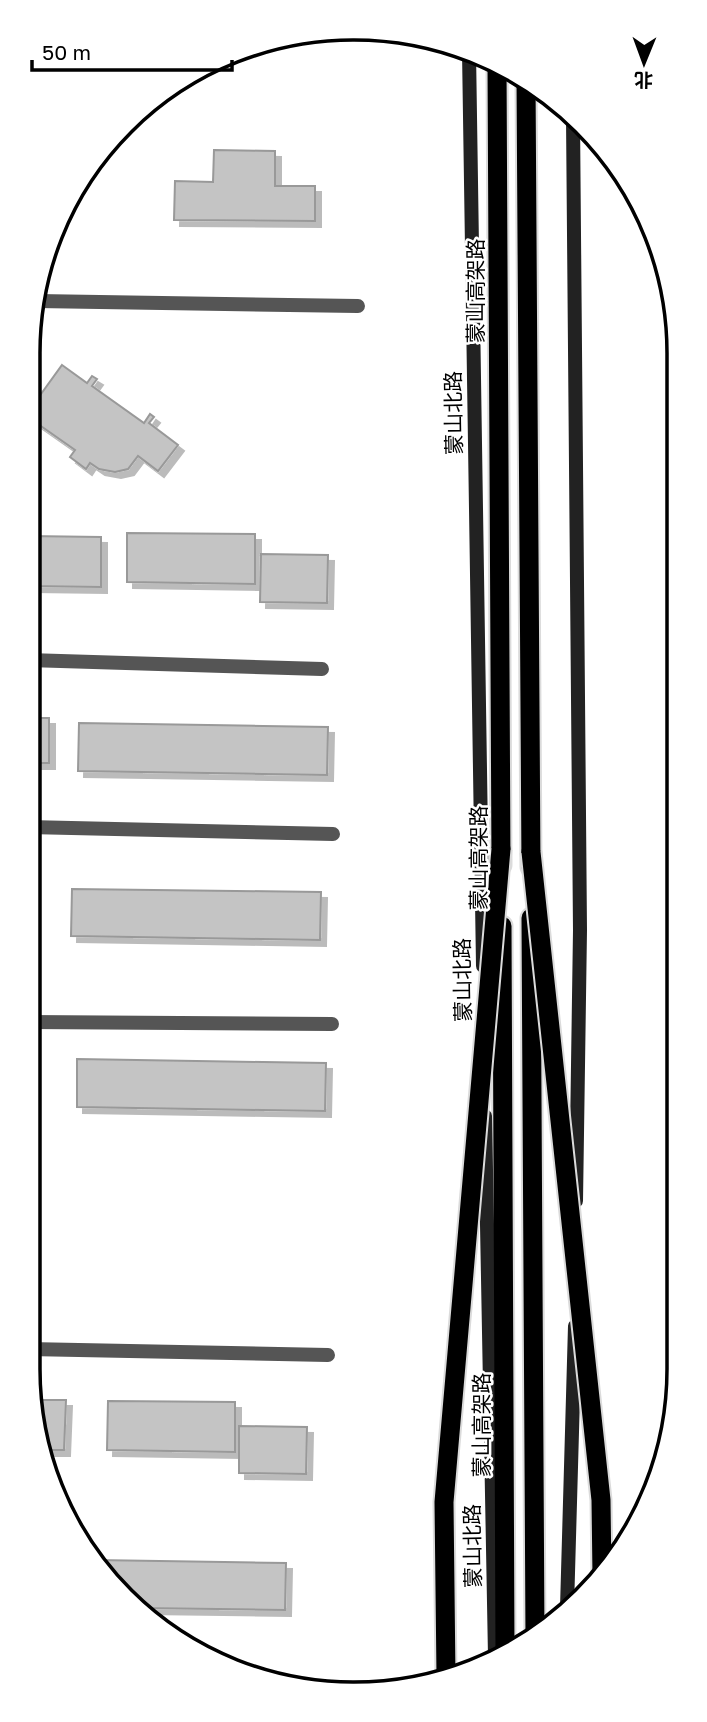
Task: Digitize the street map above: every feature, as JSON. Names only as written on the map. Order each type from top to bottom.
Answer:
[{"type":"highway","name":"蒙山高架路","points":[[497,76],[505,1643]]},
{"type":"highway","points":[[526,92],[535,1624]]},
{"type":"highway","points":[[446,1668],[444,1502],[501,849]]},
{"type":"highway","points":[[531,852],[601,1500],[601,1560]]},
{"type":"main road","name":"蒙山北路","points":[[469,63],[495,1648]]},
{"type":"main road","points":[[568,1597],[572,1506],[580,930],[573,130]]},
{"type":"street","points":[[45,301],[358,306]]},
{"type":"street","points":[[40,660],[322,669]]},
{"type":"street","points":[[40,827],[333,834]]},
{"type":"street","points":[[40,1022],[332,1024]]},
{"type":"street","points":[[40,1349],[328,1355]]},
{"type":"building","points":[[214,150],[275,151],[275,186],[315,186],[315,221],[174,220],[175,181],[213,182]]},
{"type":"building","points":[[62,365],[87,383],[92,376],[97,379],[92,386],[144,423],[150,414],[154,417],[149,423],[178,445],[158,471],[138,456],[128,469],[115,472],[99,469],[90,463],[86,469],[70,457],[75,450],[40,425],[40,395]]},
{"type":"building","points":[[127,533],[255,534],[255,584],[127,582]]},
{"type":"building","points":[[40,536],[101,537],[101,587],[40,586]]},
{"type":"building","points":[[261,554],[328,555],[327,603],[260,602]]},
{"type":"building","points":[[40,718],[49,718],[49,763],[40,763]]},
{"type":"building","points":[[79,723],[328,727],[327,775],[78,771]]},
{"type":"building","points":[[72,889],[321,892],[320,940],[71,936]]},
{"type":"building","points":[[77,1059],[326,1063],[325,1111],[77,1107]]},
{"type":"building","points":[[42,1400],[66,1400],[64,1450],[51,1450]]},
{"type":"building","points":[[108,1401],[235,1402],[235,1452],[107,1450]]},
{"type":"building","points":[[239,1426],[307,1427],[306,1474],[239,1473]]},
{"type":"building","points":[[106,1560],[286,1563],[285,1610],[152,1608]]}]
